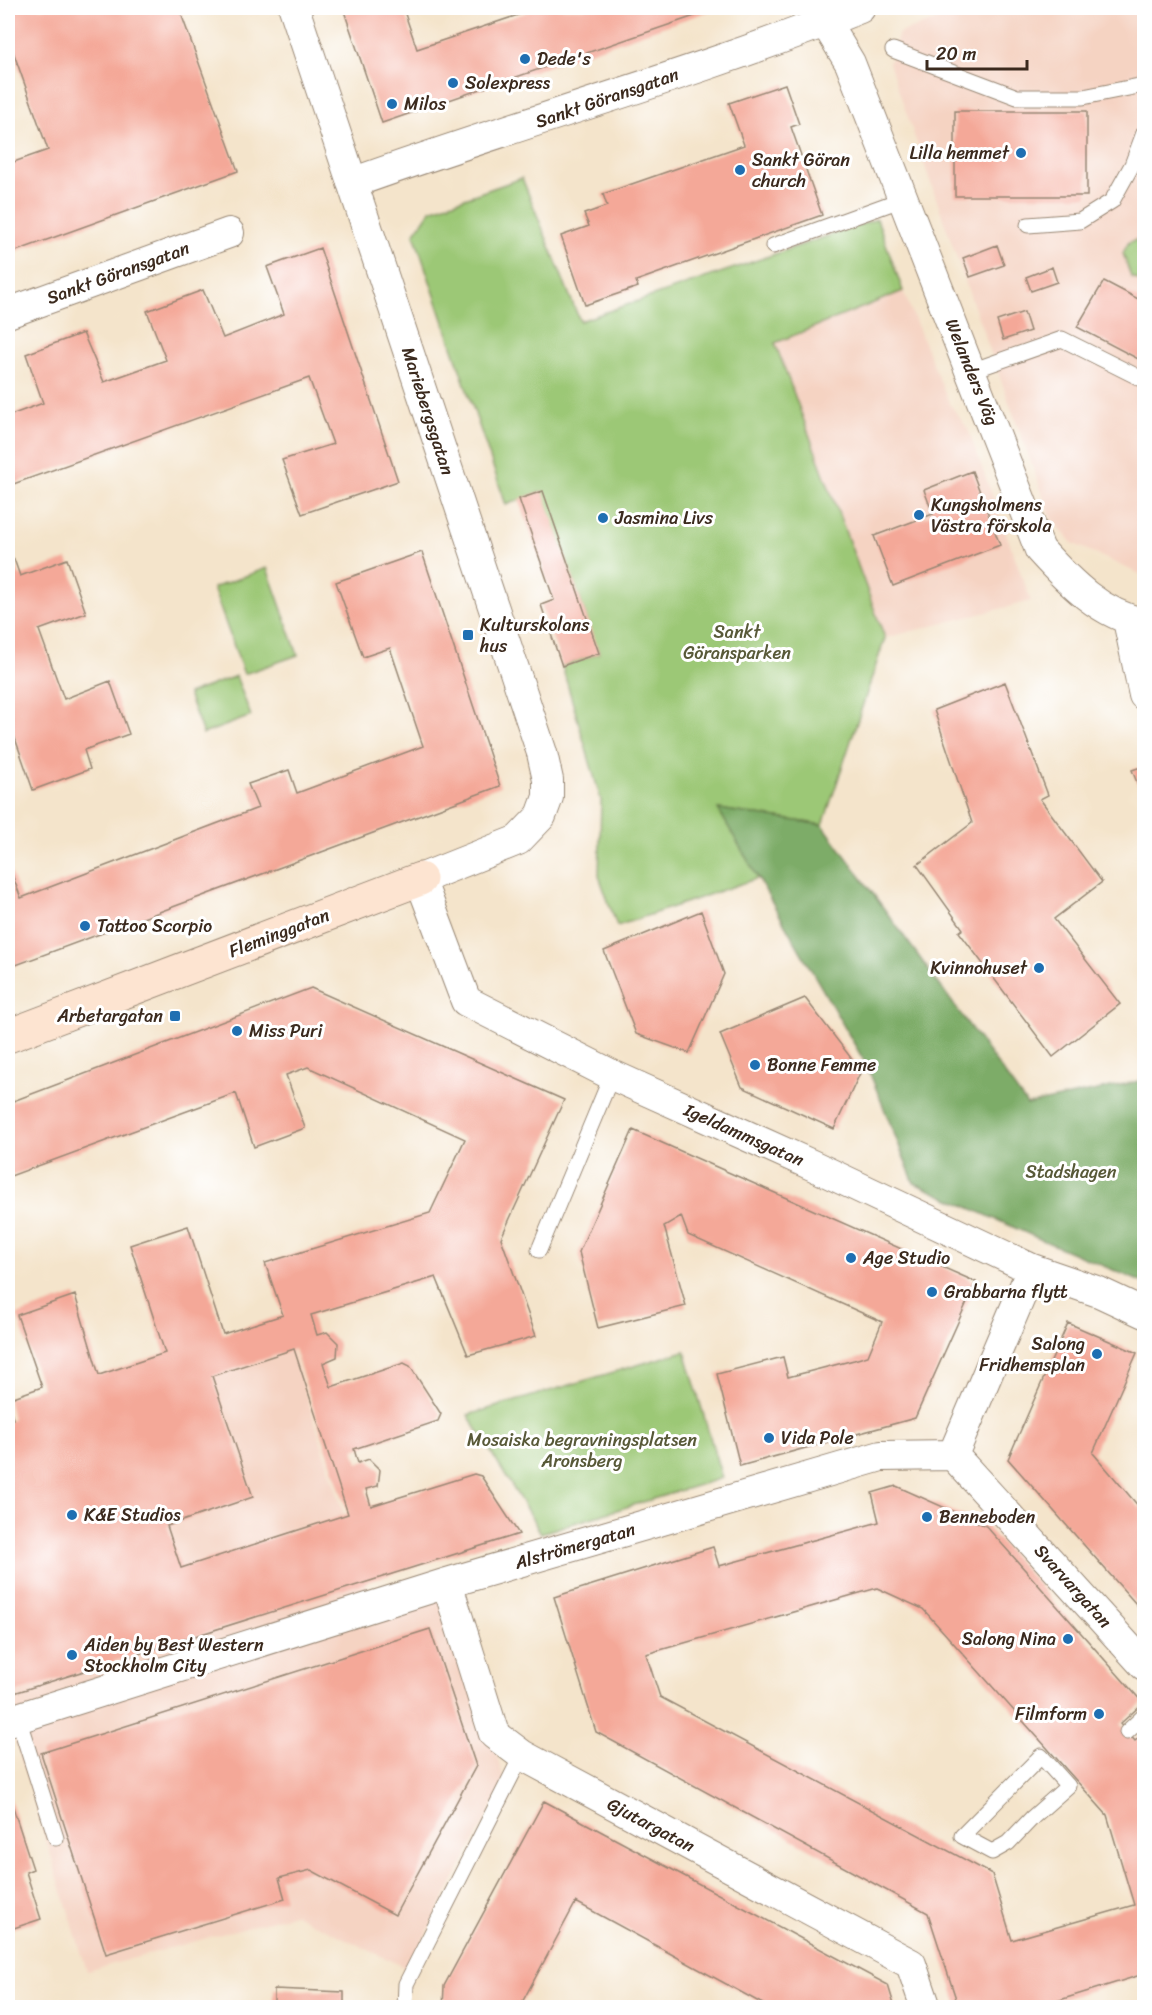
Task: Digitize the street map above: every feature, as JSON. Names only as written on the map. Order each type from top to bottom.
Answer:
[{"type":"street","name":"Mariebergsgatan","points":[[294,8],[542,753],[548,780],[548,797],[542,816]]},
{"type":"street","name":"Sankt Göransgatan","points":[[352,183],[617,96],[821,15],[860,8]]},
{"type":"street","name":"Welanders Väg","points":[[821,15],[850,63],[1040,550],[1068,580],[1095,602],[1136,622],[1144,695]]},
{"type":"street","name":"Sankt Göransgatan","points":[[8,313],[228,233]]},
{"type":"street","name":"Fleminggatan","points":[[8,1036],[518,840],[542,816]]},
{"type":"street","name":"Igeldammsgatan","points":[[420,879],[466,1001],[612,1075],[814,1166],[1032,1269],[1099,1292],[1144,1313]]},
{"type":"street","points":[[953,1455],[1032,1269]]},
{"type":"street","name":"Alströmergatan","points":[[13,1719],[447,1583],[881,1456],[953,1455]]},
{"type":"street","name":"Svarvargatan","points":[[953,1455],[1144,1665]]},
{"type":"street","name":"Gjutargatan","points":[[447,1583],[494,1734],[522,1755],[911,1964],[926,2007]]},
{"type":"lane","points":[[893,50],[1017,97],[1083,97],[1144,85]]},
{"type":"lane","points":[[1028,225],[1080,221],[1112,201],[1132,165],[1144,133]]},
{"type":"lane","points":[[773,246],[903,199]]},
{"type":"lane","points":[[971,371],[1062,339],[1144,380]]},
{"type":"lane","points":[[539,1250],[612,1075]]},
{"type":"lane","points":[[1127,1732],[1144,1716]]},
{"type":"lane","points":[[13,1719],[56,1838]]},
{"type":"lane","points":[[405,2007],[406,1984],[522,1755]]},
{"type":"lane","points":[[1041,1756],[1068,1786],[1033,1816],[1008,1843],[992,1852],[962,1836],[1041,1756]]},
{"type":"shaded area","points":[[972,8],[1144,8],[1144,576],[1072,543],[1052,520],[968,290],[889,63],[899,33]]},
{"type":"shaded area","name":"Kungsholmens Västra förskola","points":[[903,291],[949,403],[968,429],[1031,601],[885,638],[775,343]]},
{"type":"shaded area","points":[[290,1343],[372,1603],[444,1582],[505,1782],[408,1969],[294,1914],[87,1971],[8,1718],[8,1438]]},
{"type":"green space","name":"Sankt Göransparken","points":[[522,178],[580,321],[877,219],[903,291],[775,343],[885,638],[823,825],[719,809],[758,878],[617,926],[599,876],[601,800],[562,666],[599,653],[542,491],[506,505],[414,234],[431,210]]},
{"type":"green space","points":[[1144,238],[1144,283],[1131,277],[1123,253],[1129,242]]},
{"type":"green space","points":[[267,568],[298,655],[244,674],[213,588]]},
{"type":"green space","points":[[236,676],[251,716],[203,734],[188,694]]},
{"type":"green space","name":"Stadshagen","points":[[718,809],[823,825],[1027,1105],[1144,1080],[1144,1283],[914,1183],[867,1066]]},
{"type":"green space","name":"Mosaiska begravningsplatsen Aronsberg","points":[[685,1351],[722,1478],[541,1533],[468,1415]]},
{"type":"building","points":[[8,8],[179,8],[238,171],[8,254],[8,164],[48,150],[8,37]]},
{"type":"building","points":[[343,8],[403,8],[417,49],[539,8],[718,8],[382,123]]},
{"type":"building","name":"Sankt Göran church","points":[[785,84],[799,124],[791,127],[822,215],[636,281],[638,287],[585,305],[561,236],[589,226],[584,214],[607,206],[603,194],[744,145],[729,103]]},
{"type":"building","name":"Lilla hemmet","points":[[955,111],[1087,111],[1087,196],[955,196]]},
{"type":"building","points":[[997,245],[1004,265],[970,277],[963,258]]},
{"type":"building","points":[[320,248],[398,481],[302,514],[282,460],[333,444],[309,378],[8,486],[8,416],[43,403],[26,354],[83,333],[104,382],[166,360],[147,311],[203,290],[223,338],[284,314],[267,267]]},
{"type":"building","points":[[1052,267],[1057,282],[1031,291],[1026,277]]},
{"type":"building","points":[[1104,281],[1144,302],[1144,362],[1077,327]]},
{"type":"building","points":[[1024,312],[1030,331],[1003,340],[997,321]]},
{"type":"building","points":[[972,471],[1000,545],[893,586],[874,536],[933,514],[924,490]]},
{"type":"building","points":[[543,491],[599,653],[562,666],[541,605],[554,600],[519,499]]},
{"type":"building","points":[[422,552],[500,786],[8,968],[8,864],[21,898],[258,808],[248,784],[289,770],[297,793],[423,746],[390,648],[363,657],[336,582]]},
{"type":"building","points":[[14,559],[20,576],[67,559],[86,613],[39,630],[64,699],[110,681],[129,734],[84,750],[90,769],[33,790],[8,718],[8,561]]},
{"type":"building","points":[[1005,682],[1048,795],[1040,799],[1102,882],[1054,919],[1120,1004],[1053,1057],[959,932],[963,929],[917,865],[972,823],[934,710]]},
{"type":"building","points":[[1144,766],[1144,782],[1138,785],[1132,770]]},
{"type":"building","points":[[701,911],[724,974],[689,1053],[636,1034],[604,951]]},
{"type":"building","points":[[311,988],[564,1100],[501,1238],[536,1336],[468,1355],[436,1277],[311,1315],[317,1335],[327,1332],[338,1343],[337,1357],[323,1363],[331,1387],[404,1363],[410,1366],[441,1414],[438,1421],[354,1449],[358,1463],[369,1459],[380,1470],[378,1486],[366,1489],[371,1506],[474,1474],[481,1476],[519,1534],[11,1694],[8,1683],[8,1421],[13,1419],[8,1399],[42,1387],[17,1315],[75,1295],[99,1375],[165,1353],[130,1245],[188,1226],[223,1334],[283,1315],[265,1263],[430,1213],[465,1139],[308,1067],[286,1075],[305,1128],[254,1147],[236,1093],[8,1177],[8,1103]],"holes":[[[294,1349],[348,1514],[181,1568],[167,1526],[253,1497],[212,1376]]]},
{"type":"building","points":[[805,998],[861,1071],[834,1129],[742,1087],[720,1034]]},
{"type":"building","points":[[633,1130],[976,1282],[915,1418],[740,1466],[717,1374],[783,1357],[788,1377],[868,1356],[882,1322],[688,1235],[681,1216],[664,1226],[686,1306],[598,1328],[579,1252]]},
{"type":"building","points":[[1068,1323],[1137,1353],[1093,1453],[1140,1508],[1144,1505],[1144,1613],[1008,1459]]},
{"type":"building","points":[[896,1486],[986,1526],[1143,1703],[1120,1724],[1135,1741],[1144,1733],[1144,1974],[1034,2008],[959,2008],[928,1913],[596,1732],[554,1597],[713,1547],[719,1566],[879,1522],[872,1493]],"holes":[[[877,1588],[923,1609],[1107,1815],[1134,1905],[1012,1940],[992,1874],[660,1697],[646,1654]]]},
{"type":"building","points":[[430,1629],[476,1766],[395,1915],[311,1870],[279,1878],[285,1899],[106,1954],[41,1753]]},
{"type":"building","points":[[8,1792],[33,1869],[26,1872],[41,1919],[8,1930]]},
{"type":"building","points":[[544,1801],[888,1985],[895,2008],[770,2008],[576,1902],[519,2008],[443,2008],[444,1986]]},
{"type":"building","points":[[274,1989],[344,1992],[344,2008],[274,2008]]},
{"type":"place","name":"Dede's","points":[[525,59]]},
{"type":"place","name":"Solexpress","points":[[453,83]]},
{"type":"place","name":"Milos","points":[[392,104]]},
{"type":"place","name":"Lilla hemmet","points":[[1021,153]]},
{"type":"place","name":"Sankt Göran church","points":[[740,170]]},
{"type":"place","name":"Kungsholmens Västra förskola","points":[[919,515]]},
{"type":"place","name":"Jasmina Livs","points":[[603,518]]},
{"type":"place","name":"Kulturskolans hus","points":[[468,635]]},
{"type":"place","name":"Tattoo Scorpio","points":[[85,926]]},
{"type":"place","name":"Kvinnohuset","points":[[1039,968]]},
{"type":"place","name":"Arbetargatan","points":[[175,1016]]},
{"type":"place","name":"Miss Puri","points":[[237,1031]]},
{"type":"place","name":"Bonne Femme","points":[[755,1065]]},
{"type":"place","name":"Age Studio","points":[[851,1258]]},
{"type":"place","name":"Grabbarna flytt","points":[[932,1292]]},
{"type":"place","name":"Salong Fridhemsplan","points":[[1097,1354]]},
{"type":"place","name":"Vida Pole","points":[[769,1438]]},
{"type":"place","name":"K&E Studios","points":[[72,1515]]},
{"type":"place","name":"Benneboden","points":[[927,1517]]},
{"type":"place","name":"Salong Nina","points":[[1068,1639]]},
{"type":"place","name":"Aiden by Best Western Stockholm City","points":[[72,1655]]},
{"type":"place","name":"Filmform","points":[[1099,1714]]}]
